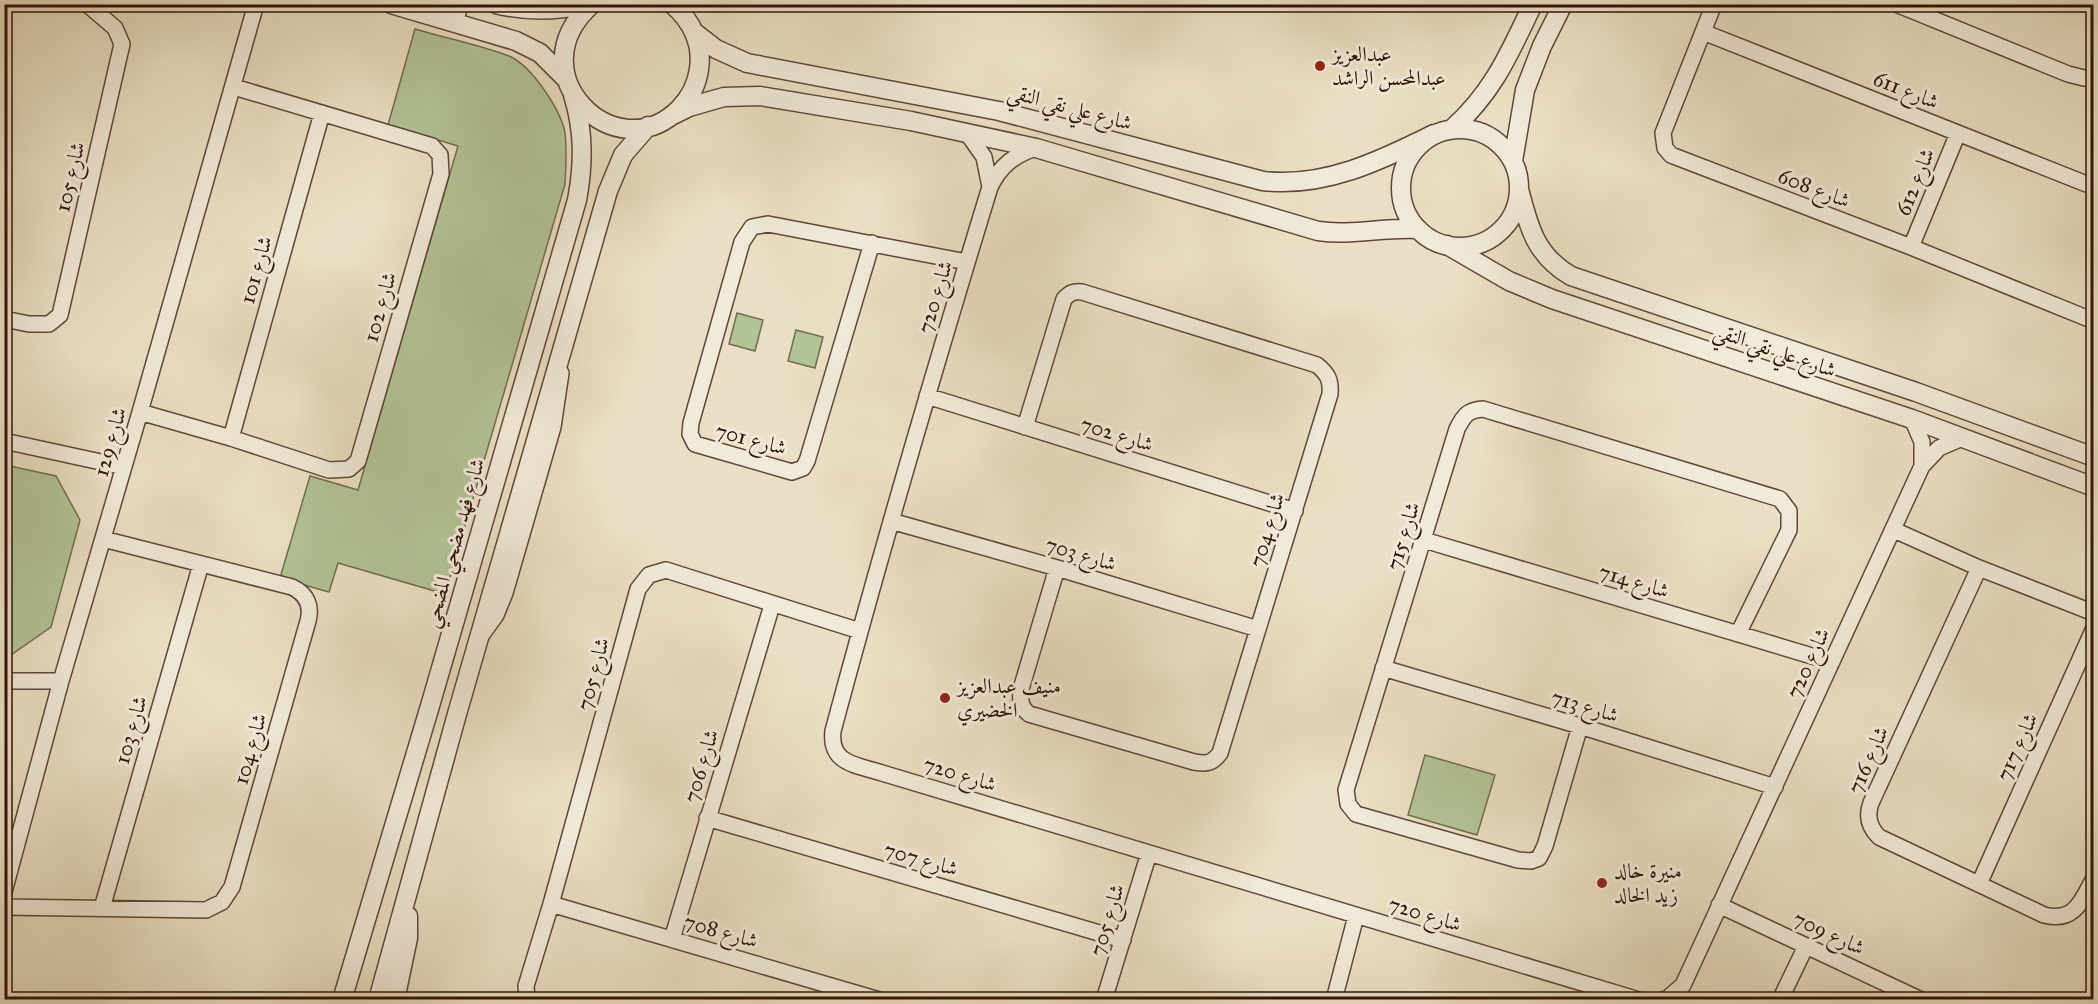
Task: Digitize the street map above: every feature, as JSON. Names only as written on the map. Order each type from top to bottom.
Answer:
[{"type":"street","name":"شارع 105","points":[[4,319],[29,324],[49,324],[60,315],[122,44],[115,28],[87,4]]},
{"type":"street","name":"شارع 129","points":[[4,892],[61,681],[234,87],[256,4]]},
{"type":"street","points":[[391,4],[516,40],[528,46],[550,61],[584,108],[597,119],[614,126],[631,128],[648,126],[706,101],[760,96],[967,133],[1036,148],[1318,231],[1343,233],[1418,229]]},
{"type":"street","points":[[450,21],[456,14],[459,4]]},
{"type":"street","points":[[496,4],[538,10],[557,10],[590,4]]},
{"type":"street","name":"شارع فهد مضحي المضحي","points":[[342,999],[577,200],[583,165],[581,129],[564,62],[565,45],[571,28],[590,4]]},
{"type":"street","name":"شارع علي نقي النقي","points":[[672,4],[716,49],[737,60],[758,66],[999,111],[1263,182],[1294,183],[1326,178],[1381,159],[1443,132]]},
{"type":"street","points":[[1443,132],[1470,129],[1488,135],[1503,146],[1513,161],[1518,175],[1519,189],[1516,206],[1509,222],[1497,234],[1482,243],[1465,247],[1448,245],[1431,239],[1418,229],[1407,213],[1402,196],[1402,177],[1408,160],[1419,145],[1443,132],[1477,104],[1498,75],[1533,4]]},
{"type":"street","points":[[1513,161],[1525,90],[1563,4]]},
{"type":"street","name":"شارع 608","points":[[1714,4],[1663,133],[1663,143],[1668,152],[1676,158],[2094,321]]},
{"type":"street","points":[[1896,4],[2068,74],[2094,78]]},
{"type":"street","points":[[673,115],[692,91],[698,77],[699,46],[687,18]]},
{"type":"street","name":"شارع 611","points":[[1703,32],[2094,187]]},
{"type":"street","points":[[815,105],[812,90],[816,82],[824,77]]},
{"type":"street","name":"شارع 102","points":[[140,412],[231,438],[329,470],[350,469],[357,461],[441,174],[440,155],[432,146],[234,87]]},
{"type":"street","name":"شارع 101","points":[[231,438],[322,113]]},
{"type":"street","points":[[378,999],[616,166],[630,144],[648,126]]},
{"type":"street","name":"شارع 720","points":[[967,133],[984,158],[990,187]]},
{"type":"street","name":"شارع 612","points":[[1911,248],[1958,133]]},
{"type":"street","name":"شارع 720","points":[[1036,148],[1008,162],[1000,169],[990,187],[860,631],[833,731],[832,743],[835,752],[842,759],[882,773],[1639,999]]},
{"type":"street","name":"شارع علي نقي النقي","points":[[1519,189],[1536,242],[1550,262],[1571,276],[1916,392],[2094,457]]},
{"type":"street","name":"شارع 701","points":[[872,243],[803,468],[792,472],[695,444],[690,434],[691,423],[747,231],[757,225],[768,224],[872,243],[968,262]]},
{"type":"street","points":[[568,232],[582,231],[593,243]]},
{"type":"street","name":"شارع علي نقي النقي","points":[[1448,245],[1488,270],[1541,294],[1912,419],[2094,487]]},
{"type":"street","name":"شارع 704","points":[[1025,428],[1065,299],[1069,294],[1082,292],[1317,364],[1326,372],[1330,382],[1330,394],[1295,511],[1220,753],[1214,762],[1204,764],[1194,762],[1029,714],[1023,709],[1020,699],[1021,689],[1057,568]]},
{"type":"street","name":"شارع 702","points":[[927,396],[1295,511]]},
{"type":"street","name":"شارع 715","points":[[1580,726],[1545,846],[1539,858],[1531,861],[1518,860],[1356,814],[1348,804],[1346,790],[1457,429],[1464,415],[1470,410],[1484,409],[1780,499],[1789,511],[1789,530],[1738,634]]},
{"type":"street","name":"شارع 720","points":[[1912,419],[1922,442],[1922,466]]},
{"type":"street","name":"شارع 720","points":[[1662,999],[1668,998],[1683,985],[1922,466],[1939,448],[1962,438]]},
{"type":"street","points":[[4,441],[124,468]]},
{"type":"street","name":"شارع 703","points":[[891,521],[1258,629]]},
{"type":"street","points":[[1894,530],[1979,568],[2094,612]]},
{"type":"street","name":"شارع 104","points":[[4,907],[212,908],[226,898],[236,876],[308,621],[310,608],[304,595],[292,587],[103,539]]},
{"type":"street","name":"شارع 714","points":[[1424,540],[1832,662]]},
{"type":"street","name":"شارع 103","points":[[102,908],[201,564]]},
{"type":"street","name":"شارع 716","points":[[1979,568],[1871,803],[1868,815],[1871,827],[1879,837],[2044,915],[2057,917],[2069,914],[2079,905],[2094,878]]},
{"type":"street","name":"شارع 705","points":[[527,999],[526,986],[638,589],[649,575],[666,570],[860,631]]},
{"type":"street","name":"شارع 706","points":[[672,939],[772,605]]},
{"type":"street","name":"شارع 717","points":[[1979,884],[2094,628]]},
{"type":"street","name":"شارع 713","points":[[1383,668],[1580,726],[1774,787]]},
{"type":"street","points":[[4,681],[61,681]]},
{"type":"street","name":"شارع 707","points":[[707,818],[1122,940]]},
{"type":"street","points":[[329,999],[364,897],[392,834]]},
{"type":"street","name":"شارع 705","points":[[1104,999],[1149,853]]},
{"type":"street","points":[[395,999],[408,938],[406,897]]},
{"type":"street","name":"شارع 708","points":[[551,904],[879,999]]},
{"type":"street","name":"شارع 709","points":[[1719,905],[1921,999]]},
{"type":"street","points":[[1334,999],[1356,916]]},
{"type":"street","points":[[1780,999],[1806,946]]},
{"type":"green space","points":[[415,29],[509,56],[518,61],[535,78],[558,113],[565,133],[565,184],[445,594],[338,563],[329,592],[280,578],[310,476],[358,490],[458,146],[388,125]]},
{"type":"green space","points":[[737,313],[763,320],[755,351],[729,344]]},
{"type":"green space","points":[[796,330],[823,337],[815,368],[788,361]]},
{"type":"green space","points":[[5,465],[56,476],[80,520],[51,627],[5,659]]},
{"type":"green space","points":[[1425,755],[1495,775],[1477,835],[1408,815]]},
{"type":"place","name":"عبدالعزيز عبدالمحسن الراشد","points":[[1320,66]]},
{"type":"place","name":"منيف عبدالعزيز الخضيري","points":[[945,698]]},
{"type":"place","name":"منيرة خالد زيد الخالد","points":[[1602,883]]}]
